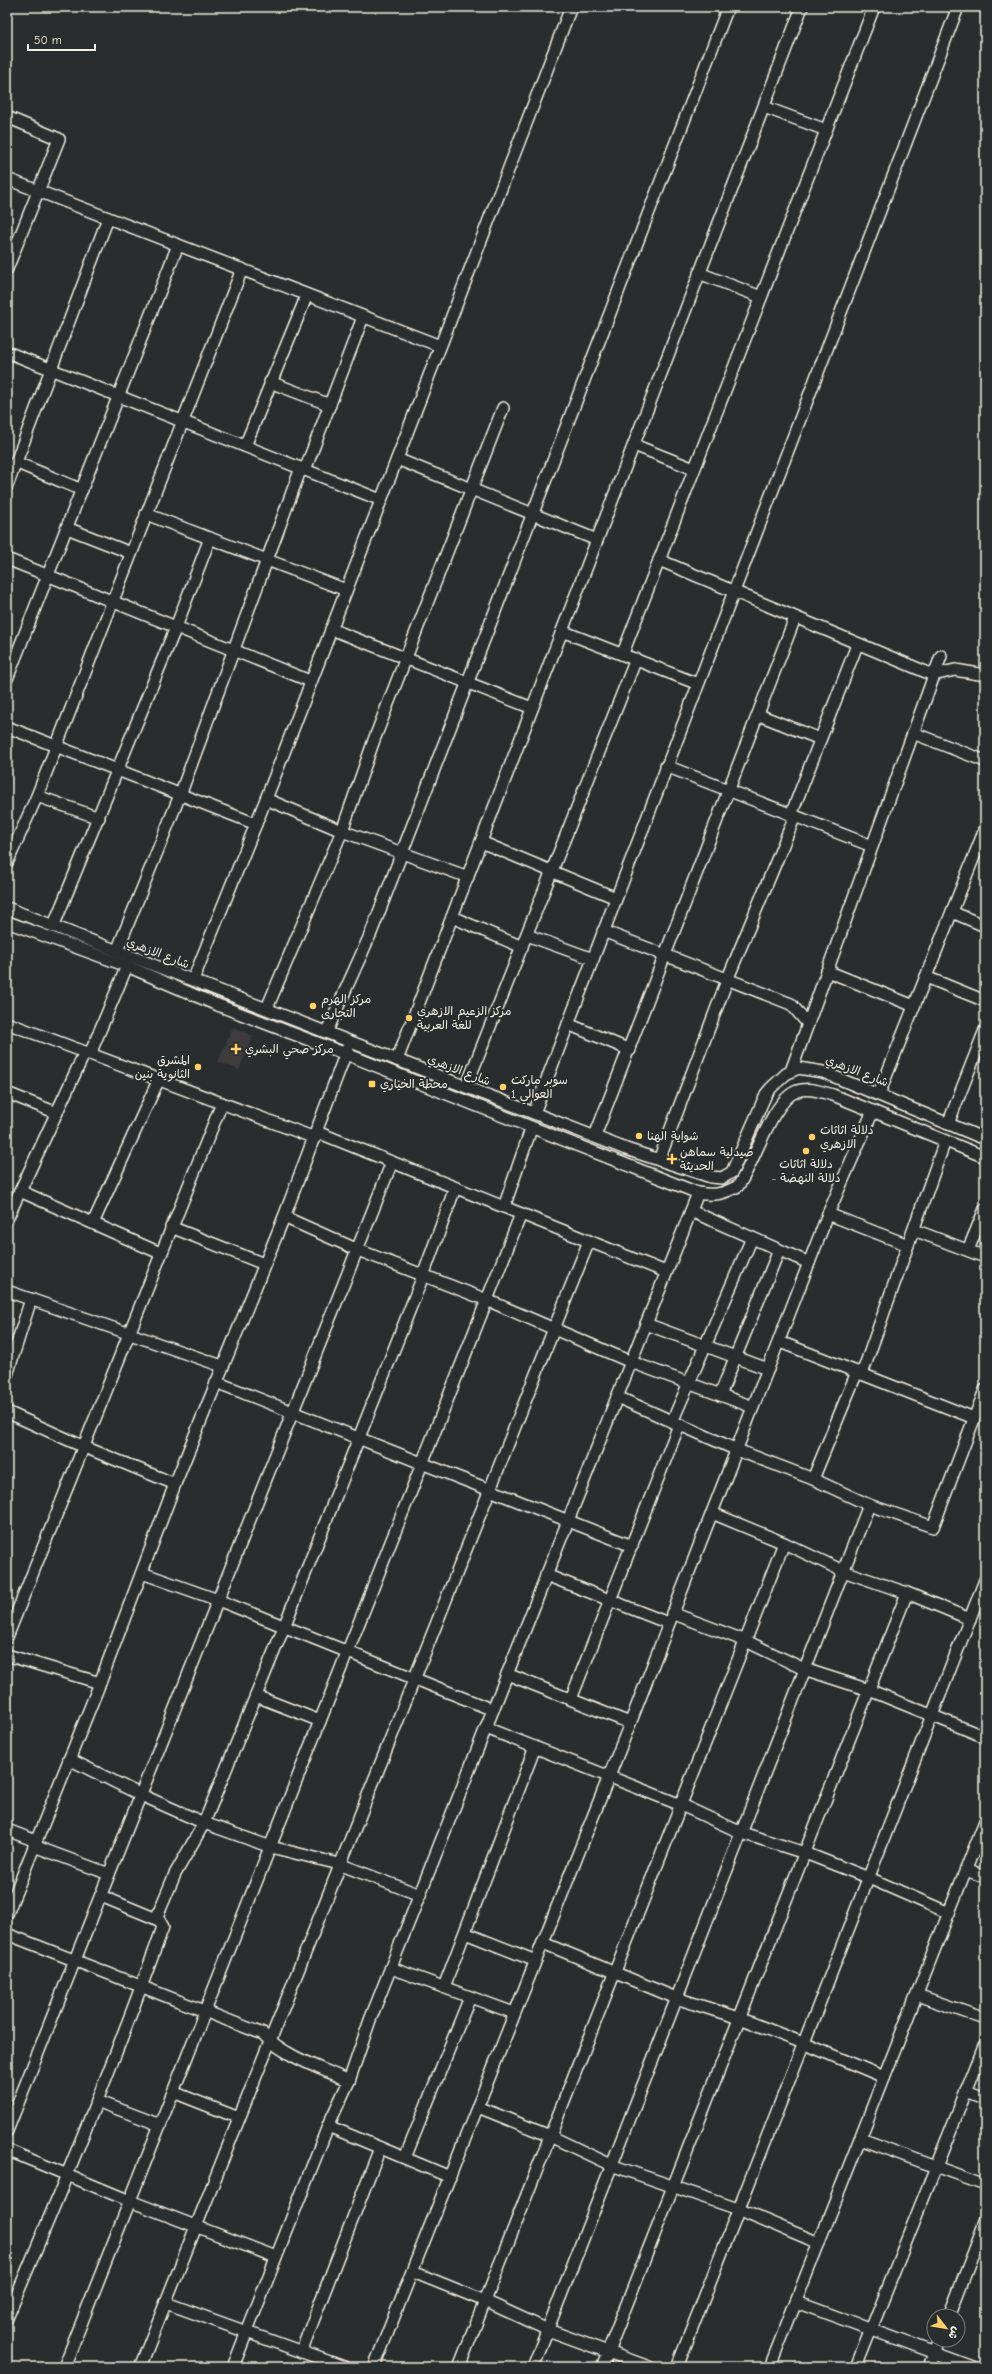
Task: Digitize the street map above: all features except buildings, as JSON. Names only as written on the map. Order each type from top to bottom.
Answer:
[{"type":"street","points":[[193,980],[266,799],[310,681],[398,459],[571,7]]},
{"type":"street","points":[[327,1031],[369,937],[728,7]]},
{"type":"street","points":[[397,1060],[802,7]]},
{"type":"street","points":[[623,653],[874,7]]},
{"type":"street","points":[[534,1113],[958,7]]},
{"type":"street","points":[[764,106],[826,130]]},
{"type":"street","points":[[7,118],[59,139],[7,269]]},
{"type":"street","points":[[7,179],[39,190],[440,346]]},
{"type":"street","points":[[7,486],[108,218]]},
{"type":"street","points":[[7,679],[9,666],[48,575],[178,245]]},
{"type":"street","points":[[7,863],[37,796],[242,269]]},
{"type":"street","points":[[700,273],[761,298]]},
{"type":"street","points":[[245,446],[307,295]]},
{"type":"street","points":[[117,951],[180,795],[266,560],[330,405],[363,316]]},
{"type":"street","points":[[7,352],[381,500]]},
{"type":"street","points":[[270,382],[330,405]]},
{"type":"street","points":[[267,1008],[342,831],[405,660],[503,408]]},
{"type":"street","points":[[634,445],[694,469]]},
{"type":"street","points":[[398,459],[597,540]]},
{"type":"street","points":[[15,462],[82,490]]},
{"type":"street","points":[[146,514],[346,590]]},
{"type":"street","points":[[66,528],[131,553]]},
{"type":"street","points":[[53,926],[99,818],[210,538]]},
{"type":"street","points":[[7,559],[310,681]]},
{"type":"street","points":[[659,560],[857,645],[933,675],[956,670],[985,675]]},
{"type":"street","points":[[596,1136],[796,618]]},
{"type":"street","points":[[331,630],[532,708]]},
{"type":"street","points":[[562,631],[623,653],[698,684]]},
{"type":"street","points":[[659,1160],[728,978],[793,815],[820,739],[857,645]]},
{"type":"street","points":[[791,1071],[941,656]]},
{"type":"street","points":[[466,1088],[636,659]]},
{"type":"street","points":[[759,715],[820,739]]},
{"type":"street","points":[[7,727],[256,824]]},
{"type":"street","points":[[913,733],[985,761]]},
{"type":"street","points":[[666,766],[872,846]]},
{"type":"street","points":[[37,796],[99,818]]},
{"type":"street","points":[[266,799],[401,854],[468,877]]},
{"type":"street","points":[[879,1094],[985,829]]},
{"type":"street","points":[[481,842],[616,898]]},
{"type":"street","name":"شارع الازهري","points":[[7,908],[327,1031],[466,1088],[704,1176],[717,1178],[726,1176],[737,1166],[766,1094],[791,1071],[803,1068],[818,1070],[985,1139]]},
{"type":"street","points":[[952,912],[985,926]]},
{"type":"street","points":[[452,917],[522,947]]},
{"type":"street","name":"شارع الازهري","points":[[7,922],[127,966],[266,1025],[346,1054],[531,1129],[698,1193],[714,1195],[726,1193],[738,1186],[773,1117],[784,1101],[797,1091],[815,1089],[985,1157]]},
{"type":"street","points":[[604,931],[667,954],[790,1004],[808,1024]]},
{"type":"street","points":[[527,935],[593,959]]},
{"type":"street","points":[[7,1219],[57,1113],[88,1053],[127,966]]},
{"type":"street","points":[[827,971],[914,1006]]},
{"type":"street","points":[[926,977],[985,1001]]},
{"type":"street","points":[[7,1023],[222,1103],[392,1162],[666,1272]]},
{"type":"street","points":[[568,1024],[630,1050]]},
{"type":"street","points":[[948,1124],[985,1030]]},
{"type":"street","points":[[7,1914],[100,1683],[175,1484],[284,1217],[350,1041]]},
{"type":"street","points":[[93,1223],[158,1079]]},
{"type":"street","points":[[7,1093],[57,1113]]},
{"type":"street","points":[[7,1637],[82,1446],[222,1103]]},
{"type":"street","points":[[374,2367],[630,1723],[753,1407],[780,1342],[828,1214],[873,1111]]},
{"type":"street","points":[[504,1207],[531,1129]]},
{"type":"street","points":[[813,1479],[859,1373],[914,1230],[945,1140]]},
{"type":"street","points":[[7,2131],[76,1961],[139,1794],[218,1600],[392,1162]]},
{"type":"street","points":[[156,1919],[174,1874],[204,1822],[256,1696],[423,1276],[455,1188]]},
{"type":"street","points":[[20,1191],[160,1253]]},
{"type":"street","points":[[233,2367],[328,2126],[349,2081],[391,1968],[698,1193]]},
{"type":"street","points":[[968,1250],[985,1209]]},
{"type":"street","points":[[690,1211],[809,1263]]},
{"type":"street","points":[[64,2367],[521,1214]]},
{"type":"street","points":[[828,1214],[908,1245]]},
{"type":"street","points":[[284,1217],[358,1250],[487,1300],[631,1362],[753,1407]]},
{"type":"street","points":[[171,1227],[264,1264]]},
{"type":"street","points":[[914,1230],[985,1257]]},
{"type":"street","points":[[571,1699],[632,1546],[689,1384],[752,1238]]},
{"type":"street","points":[[140,2367],[339,1864],[589,1241]]},
{"type":"street","points":[[720,1395],[734,1356],[778,1250]]},
{"type":"street","points":[[7,1291],[222,1366]]},
{"type":"street","points":[[7,1376],[31,1299]]},
{"type":"street","points":[[646,1324],[768,1369]]},
{"type":"street","points":[[780,1342],[974,1418]]},
{"type":"street","points":[[216,1382],[632,1546]]},
{"type":"street","points":[[617,1397],[737,1450],[813,1479],[869,1505],[933,1527],[985,1390]]},
{"type":"street","points":[[7,1412],[82,1446],[175,1484]]},
{"type":"street","points":[[533,2367],[869,1505]]},
{"type":"street","points":[[712,1513],[784,1543],[843,1571],[907,1593],[970,1619]]},
{"type":"street","points":[[459,2367],[784,1543]]},
{"type":"street","points":[[142,1573],[218,1600],[493,1710]]},
{"type":"street","points":[[546,1575],[610,1600],[746,1641],[804,1669],[868,1690],[933,1715],[985,1738]]},
{"type":"street","points":[[677,2367],[985,1580]]},
{"type":"street","points":[[602,2367],[907,1593]]},
{"type":"street","points":[[7,1655],[100,1683]]},
{"type":"street","points":[[507,1674],[630,1723]]},
{"type":"street","points":[[256,1696],[320,1721]]},
{"type":"street","points":[[486,1728],[681,1805],[742,1833],[804,1853],[869,1878],[948,1914]]},
{"type":"street","points":[[444,1987],[535,1748]]},
{"type":"street","points":[[69,1759],[139,1794],[204,1822],[271,1847],[339,1864],[420,1895]]},
{"type":"street","points":[[770,2367],[985,1821]]},
{"type":"street","points":[[7,1830],[35,1844],[109,1874]]},
{"type":"street","points":[[966,1870],[985,1877]]},
{"type":"street","points":[[7,2318],[68,2175],[142,1988],[163,1927],[161,1922],[156,1919],[101,1896]]},
{"type":"street","points":[[465,1933],[536,1961]]},
{"type":"street","points":[[7,1934],[263,2034],[270,2041],[309,2063],[349,2081]]},
{"type":"street","points":[[543,1943],[614,1971],[676,1998],[739,2018],[803,2043],[884,2078]]},
{"type":"street","points":[[391,1968],[514,2013]]},
{"type":"street","points":[[917,1995],[985,2019]]},
{"type":"street","points":[[405,2158],[470,1997]]},
{"type":"street","points":[[856,2367],[985,2044]]},
{"type":"street","points":[[966,2091],[985,2098]]},
{"type":"street","points":[[173,2092],[239,2118]]},
{"type":"street","points":[[97,2100],[160,2125]]},
{"type":"street","points":[[478,2107],[550,2136],[611,2165],[738,2209],[819,2243]]},
{"type":"street","points":[[328,2126],[450,2177]]},
{"type":"street","points":[[860,2139],[937,2166],[985,2185]]},
{"type":"street","points":[[301,2352],[380,2148]]},
{"type":"street","points":[[7,2150],[130,2201],[276,2257]]},
{"type":"street","points":[[952,2308],[985,2223]]},
{"type":"street","points":[[413,2272],[485,2301],[548,2330],[649,2367]]},
{"type":"street","points":[[796,2302],[935,2351],[973,2367]]},
{"type":"street","points":[[166,2303],[344,2367]]},
{"type":"street","points":[[929,2367],[936,2348]]},
{"type":"shaded area","name":"مركز صحي البشري","points":[[233,1027],[253,1036],[239,1070],[218,1062]]},
{"type":"place","name":"مركز الهرم التجارى","points":[[313,1006]]},
{"type":"place","name":"مركز الزعيم الازهري للغة العربية","points":[[409,1018]]},
{"type":"place","name":"مركز صحي البشري","points":[[236,1049]]},
{"type":"place","name":"المشرق الثانوية بنين","points":[[198,1067]]},
{"type":"place","name":"محطة الخياري","points":[[372,1084]]},
{"type":"place","name":"سوبر ماركت العوالي 1","points":[[503,1087]]},
{"type":"place","name":"شواية الهنا","points":[[639,1136]]},
{"type":"place","name":"دلالة اثاثات الازهري","points":[[812,1137]]},
{"type":"place","name":"دلالة اثاثات - دلالة النهضة","points":[[806,1151]]},
{"type":"place","name":"صيدلية سماهن الحديثة","points":[[672,1159]]}]
